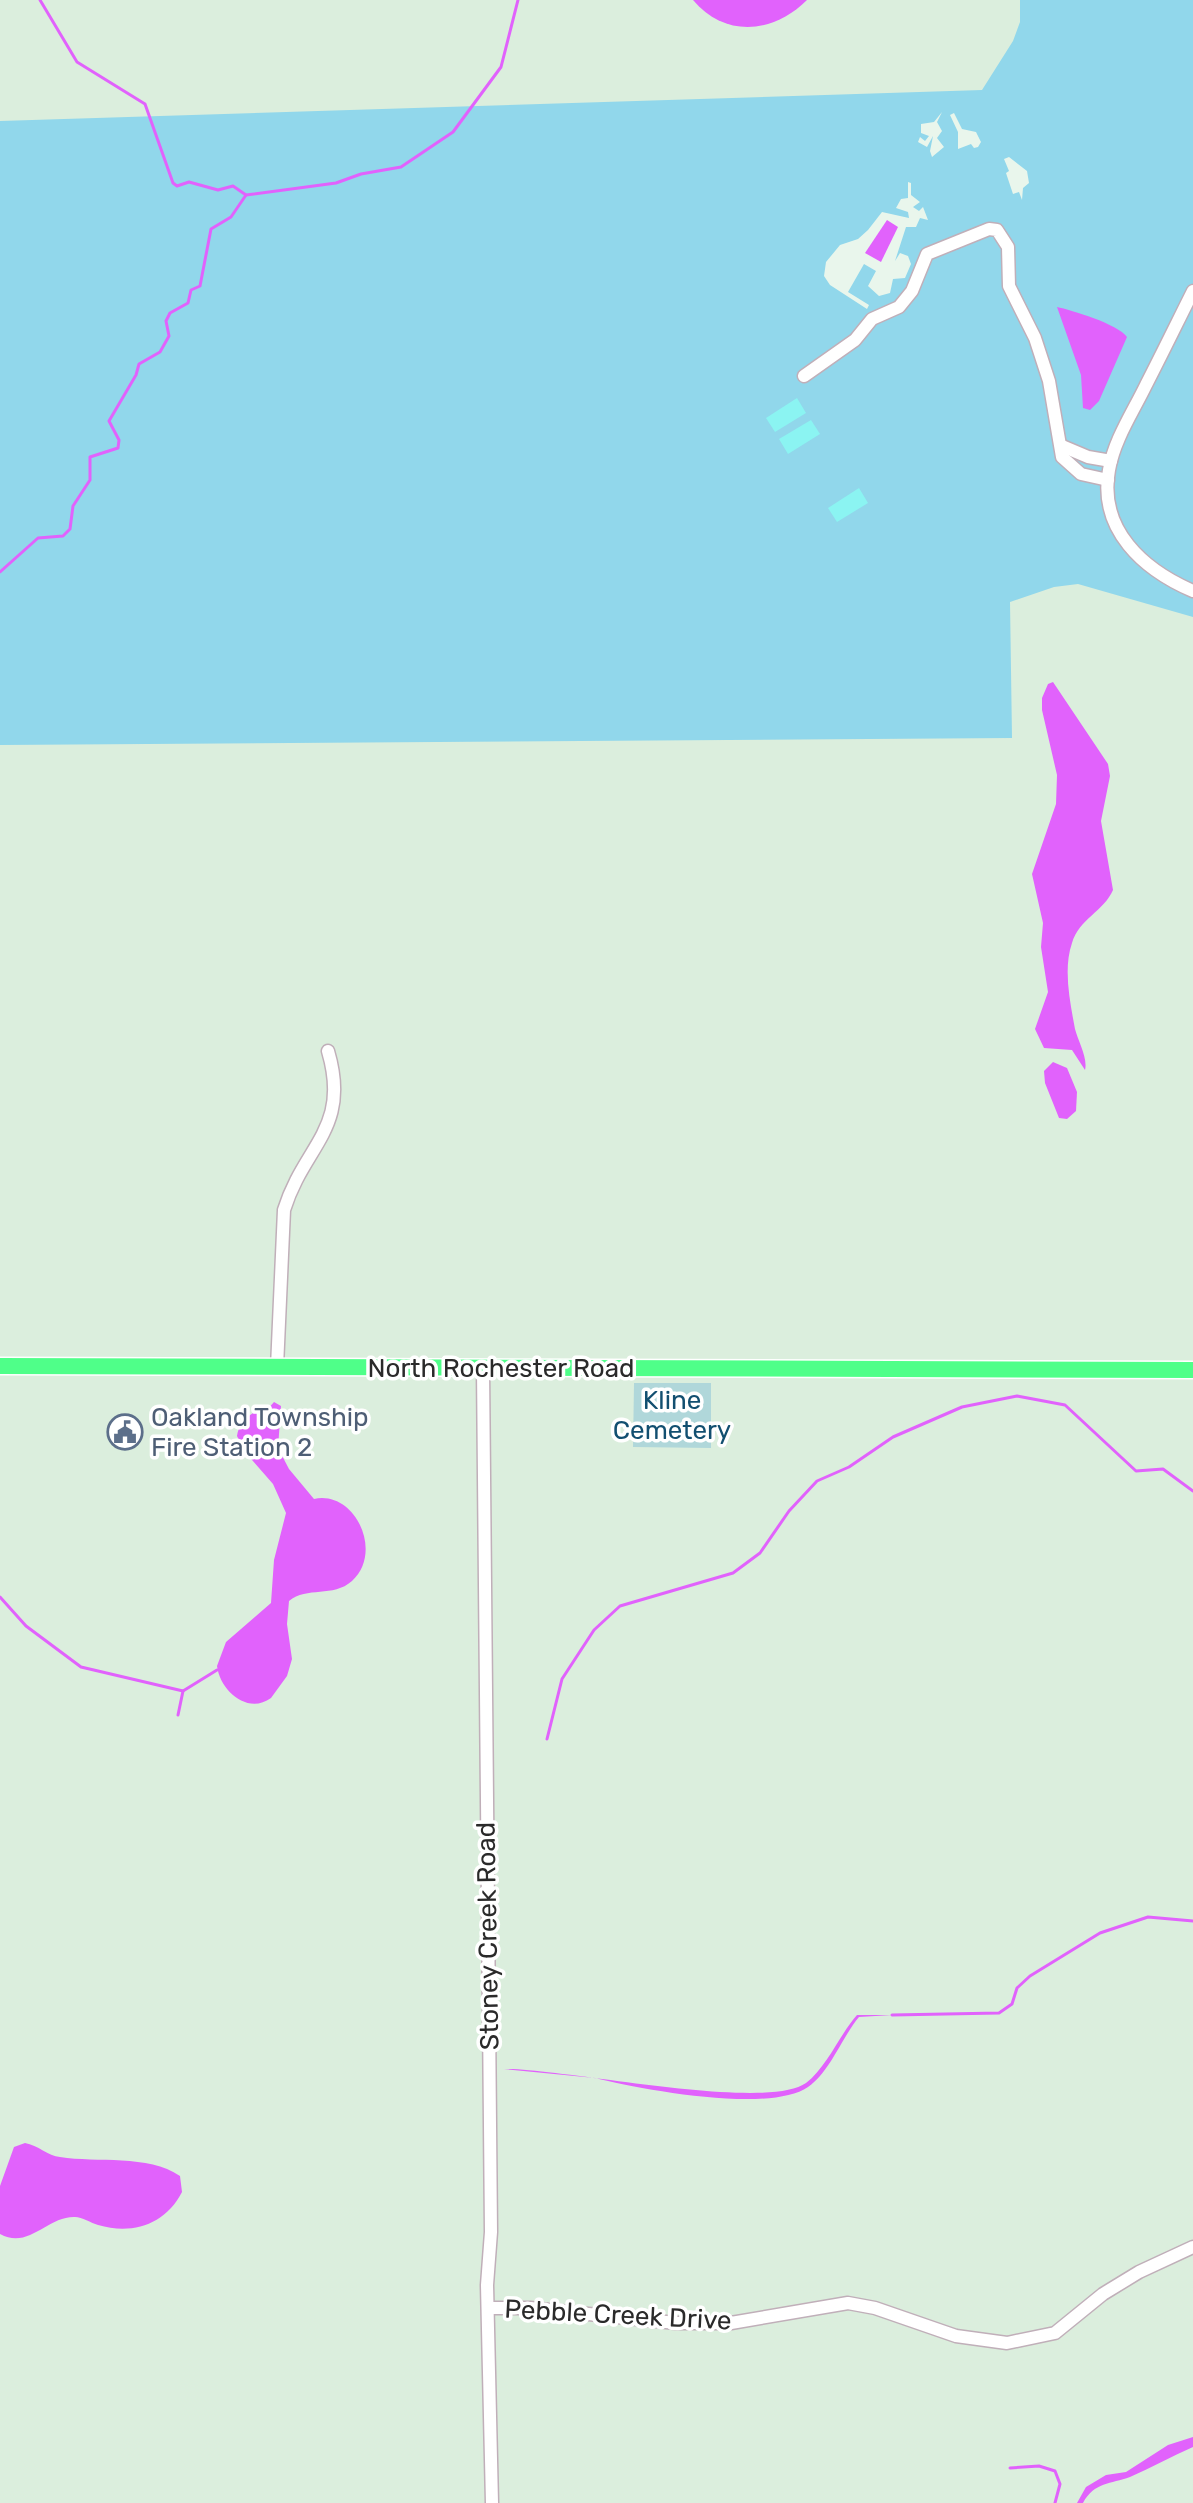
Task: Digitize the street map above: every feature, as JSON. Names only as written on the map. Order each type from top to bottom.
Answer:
[{"type":"main road","name":"North Rochester Road","points":[[0,1366],[1193,1370]]},
{"type":"street","points":[[804,376],[855,340],[872,319],[899,307],[912,291],[927,254],[996,230],[1003,234],[1008,247],[1009,286],[1042,357],[1062,457],[1086,477],[1108,480]]},
{"type":"street","points":[[1193,291],[1111,461],[1108,480],[1115,520],[1136,557],[1159,575],[1193,591]]},
{"type":"street","points":[[1062,446],[1088,457],[1111,461]]},
{"type":"street","points":[[277,1367],[284,1210],[291,1186],[327,1130],[335,1106],[335,1075],[328,1051]]},
{"type":"street","name":"Stoney Creek Road","points":[[483,1369],[492,2503]]},
{"type":"street","name":"Pebble Creek Drive","points":[[489,2308],[530,2308],[665,2322],[731,2323],[848,2303],[897,2314],[956,2336],[1007,2343],[1055,2333],[1103,2294],[1139,2272],[1193,2247]]},
{"type":"shaded area","points":[[693,0],[807,0],[779,20],[749,27],[720,21]]},
{"type":"shaded area","points":[[1020,0],[1193,0],[1193,617],[1078,584],[1054,587],[1010,602],[1012,738],[0,745],[0,121],[982,90],[1013,41],[1020,22]]},
{"type":"shaded area","points":[[942,112],[937,122],[942,131],[937,138],[944,147],[932,157],[933,136],[927,147],[918,142],[920,137],[925,141],[929,136],[921,133],[921,124],[934,122]]},
{"type":"shaded area","points":[[954,113],[962,129],[976,132],[981,142],[978,147],[974,148],[971,144],[958,149],[958,132],[950,115]]},
{"type":"shaded area","points":[[1009,157],[1027,171],[1029,183],[1023,188],[1022,200],[1019,192],[1013,194],[1006,173],[1009,171],[1004,159]]},
{"type":"shaded area","points":[[908,182],[911,183],[911,195],[920,202],[913,207],[919,211],[923,207],[928,220],[920,218],[916,227],[906,227],[895,261],[900,253],[908,256],[911,264],[905,278],[893,279],[890,293],[879,296],[868,286],[876,271],[864,264],[848,292],[869,305],[867,309],[830,285],[824,276],[826,262],[840,245],[858,239],[882,212],[909,218],[908,212],[896,208],[901,199],[908,198]]},
{"type":"shaded area","points":[[887,220],[898,227],[881,262],[865,253]]},
{"type":"shaded area","points":[[1057,307],[1105,323],[1127,337],[1099,401],[1090,410],[1083,408],[1081,375]]},
{"type":"shaded area","points":[[797,398],[806,413],[775,432],[766,418]]},
{"type":"shaded area","points":[[811,420],[820,434],[788,454],[779,439]]},
{"type":"shaded area","points":[[859,488],[868,503],[837,522],[828,508]]},
{"type":"shaded area","points":[[1053,682],[1108,764],[1110,776],[1101,821],[1113,890],[1075,935],[1068,964],[1071,1008],[1085,1070],[1072,1050],[1044,1048],[1035,1029],[1048,992],[1041,947],[1043,923],[1032,874],[1056,804],[1057,775],[1042,710],[1042,698],[1048,684]]},
{"type":"shaded area","points":[[1053,1062],[1067,1068],[1077,1092],[1076,1111],[1067,1119],[1059,1118],[1045,1083],[1044,1071]]},
{"type":"shaded area","points":[[274,1402],[281,1406],[278,1448],[289,1469],[314,1499],[329,1499],[342,1504],[352,1513],[365,1540],[365,1555],[361,1569],[345,1586],[304,1594],[289,1601],[287,1624],[292,1659],[287,1676],[271,1698],[253,1704],[229,1692],[217,1666],[226,1642],[271,1603],[274,1560],[286,1513],[273,1484],[245,1452],[237,1436],[247,1417],[267,1410]]},
{"type":"shaded area","points":[[857,2015],[892,2015],[859,2017],[816,2081],[789,2095],[765,2099],[704,2097],[596,2078],[708,2091],[784,2091],[806,2083],[814,2076]]},
{"type":"shaded area","points":[[25,2143],[60,2157],[122,2160],[167,2169],[180,2176],[182,2192],[157,2220],[135,2228],[111,2228],[75,2217],[56,2221],[20,2238],[10,2238],[0,2234],[0,2186],[14,2147]]},
{"type":"shaded area","points":[[1193,2437],[1193,2447],[1130,2477],[1098,2487],[1083,2503],[1077,2503],[1086,2487],[1106,2475],[1126,2472],[1168,2445]]},
{"type":"green space","name":"Kline Cemetery","points":[[634,1383],[711,1383],[711,1448],[633,1447]]},
{"type":"waterway","points":[[40,0],[77,62],[145,104],[173,183],[177,186],[189,182],[218,190],[233,186],[246,195],[336,183],[361,174],[401,167],[453,132],[501,67],[518,0]]},
{"type":"waterway","points":[[0,572],[38,538],[63,536],[70,529],[73,506],[90,480],[90,457],[118,448],[119,440],[109,421],[136,375],[139,364],[160,352],[169,336],[166,321],[170,313],[188,303],[191,290],[200,286],[211,229],[231,217],[246,195]]},
{"type":"waterway","points":[[547,1739],[562,1679],[594,1630],[620,1606],[733,1573],[760,1553],[789,1511],[817,1481],[849,1467],[893,1437],[962,1407],[1017,1396],[1065,1405],[1136,1471],[1163,1469],[1193,1491]]},
{"type":"waterway","points":[[0,1597],[26,1626],[81,1667],[183,1691],[217,1670]]},
{"type":"waterway","points":[[178,1715],[183,1691]]},
{"type":"waterway","points":[[892,2015],[999,2013],[1012,2004],[1017,1988],[1030,1976],[1100,1933],[1148,1917],[1193,1921]]},
{"type":"waterway","points":[[1010,2468],[1039,2466],[1055,2471],[1060,2484],[1055,2503]]},
{"type":"place","name":"Oakland Township Fire Station 2","points":[[125,1432]]}]
